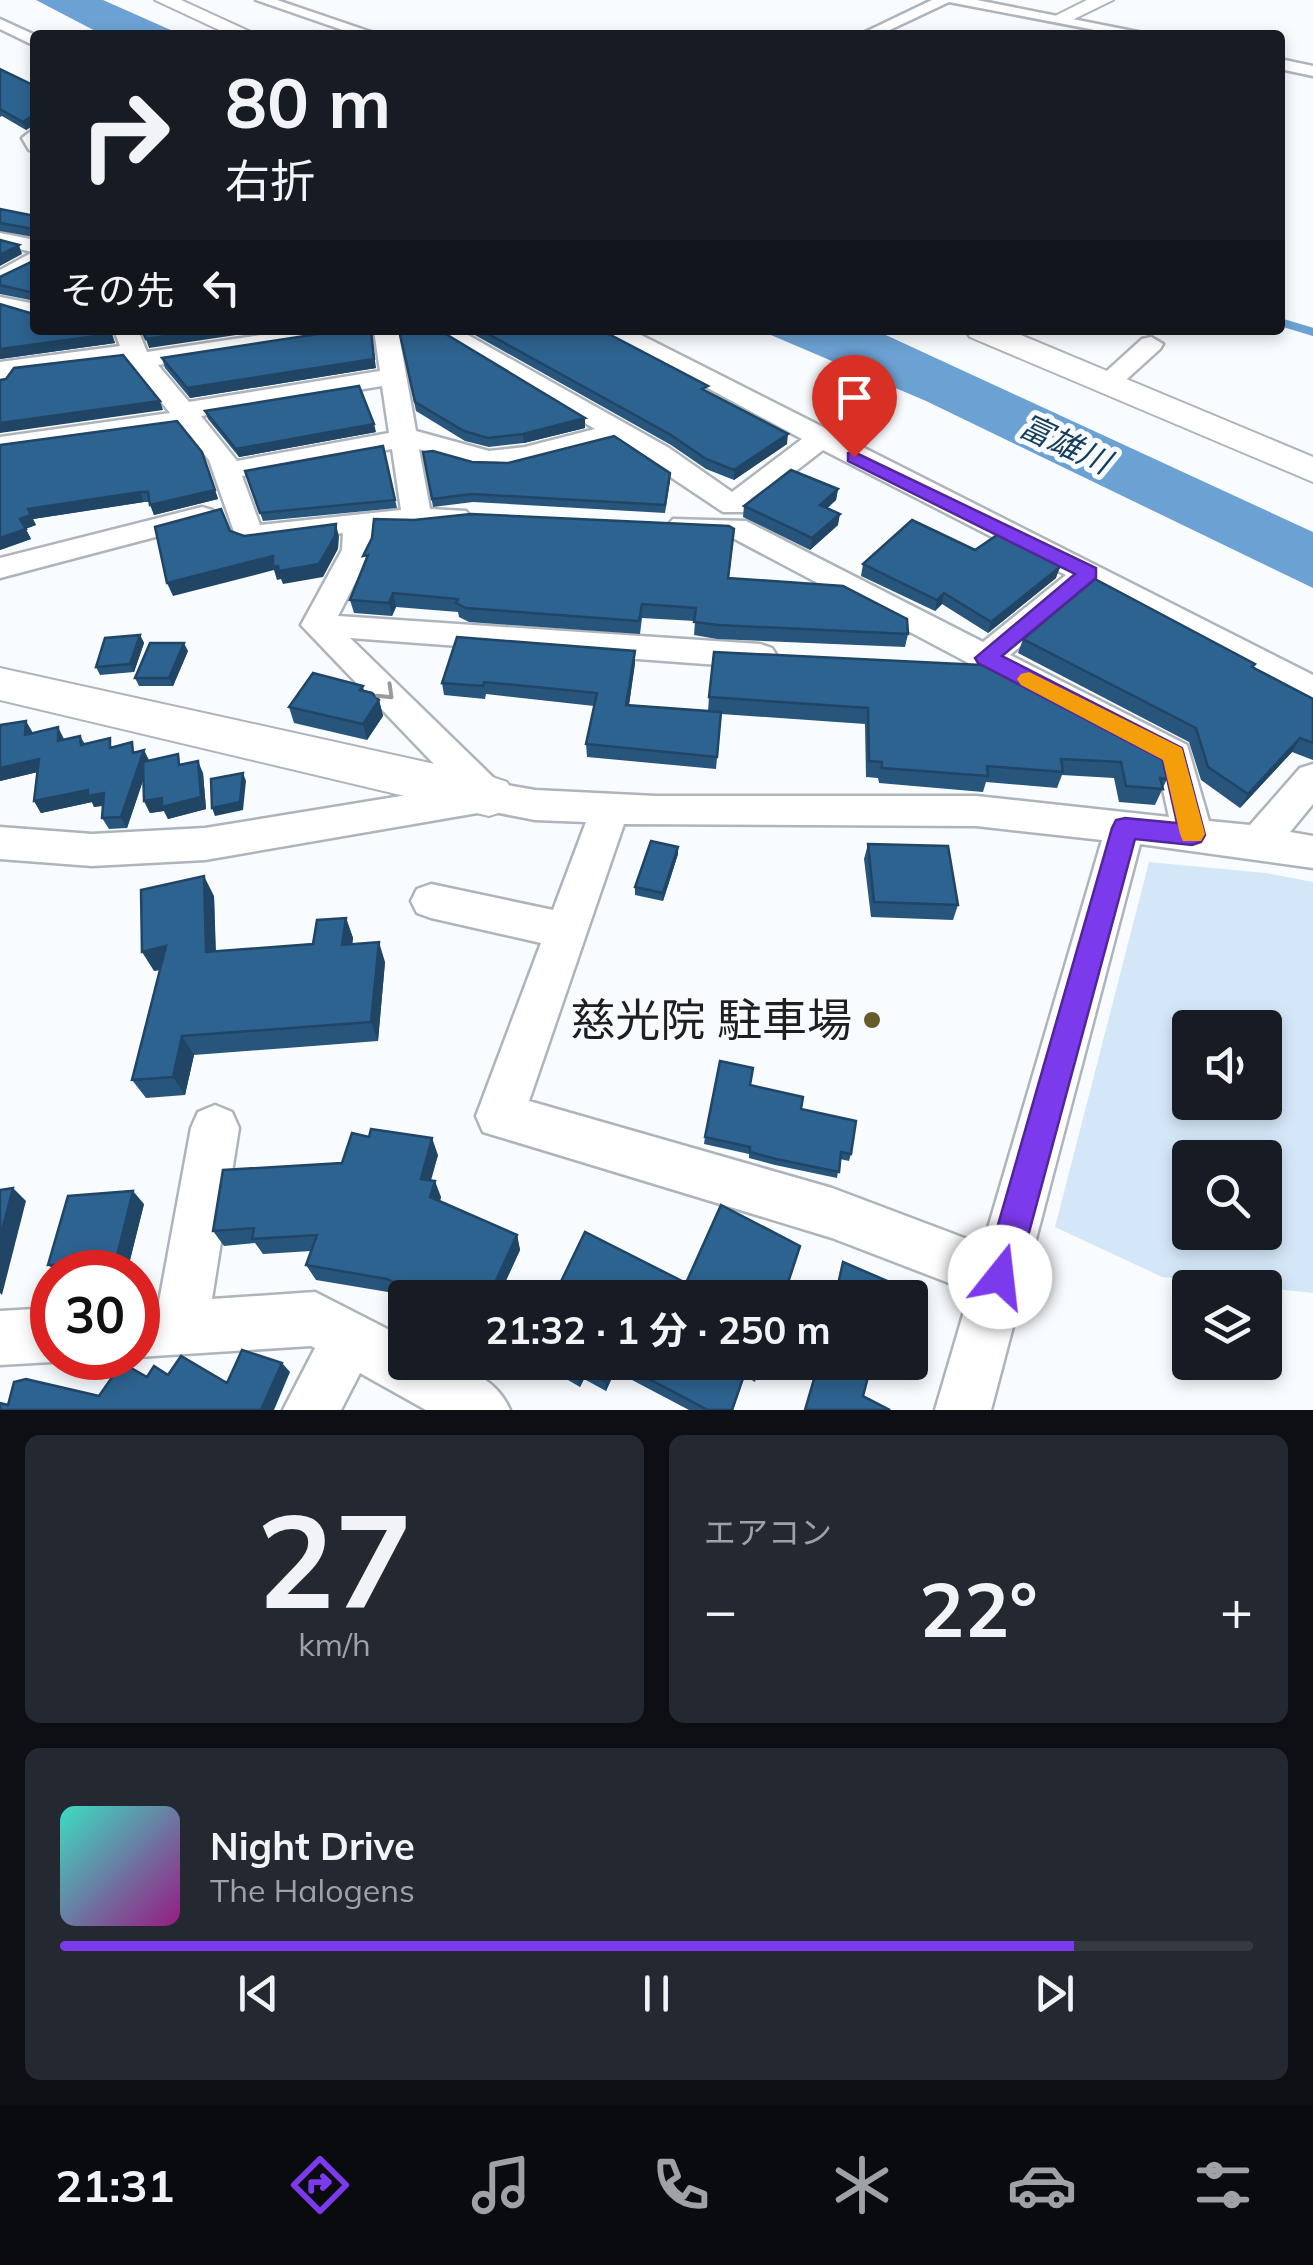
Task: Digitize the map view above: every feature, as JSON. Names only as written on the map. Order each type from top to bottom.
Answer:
[{"type":"street","points":[[165,0],[235,30]]},
{"type":"street","points":[[263,0],[357,30]]},
{"type":"street","points":[[878,30],[943,0]]},
{"type":"street","points":[[954,0],[1121,30]]},
{"type":"street","points":[[1063,18],[1103,0]]},
{"type":"street","points":[[0,23],[30,38]]},
{"type":"street","points":[[350,30],[354,29]]},
{"type":"street","points":[[1285,65],[1313,71]]},
{"type":"street","points":[[0,239],[30,245]]},
{"type":"street","points":[[0,280],[30,261]]},
{"type":"street","points":[[0,304],[30,310]]},
{"type":"street","points":[[0,380],[8,368],[133,347],[274,335]]},
{"type":"street","points":[[387,335],[417,520]]},
{"type":"street","points":[[451,335],[618,431],[733,506],[819,440]]},
{"type":"street","points":[[621,335],[819,440],[1089,573],[1313,690]]},
{"type":"street","points":[[993,335],[1313,472]]},
{"type":"street","points":[[1108,383],[1151,344]]},
{"type":"street","points":[[133,347],[222,458],[248,536],[358,523],[491,516]]},
{"type":"street","points":[[0,445],[394,376]]},
{"type":"street","points":[[226,472],[406,438],[433,441],[470,458],[494,460],[618,431]]},
{"type":"street","points":[[0,568],[238,508]]},
{"type":"street","points":[[317,625],[357,550],[358,523]]},
{"type":"street","points":[[660,524],[735,527],[1174,755],[1192,835]]},
{"type":"street","points":[[930,664],[996,663],[1089,573]]},
{"type":"street","points":[[317,625],[794,658]]},
{"type":"street","points":[[317,625],[489,796]]},
{"type":"street","points":[[0,684],[535,805],[976,811],[1259,842],[1313,852]]},
{"type":"street","points":[[1259,842],[1313,778]]},
{"type":"street","points":[[0,843],[92,850],[205,844],[489,796]]},
{"type":"street","points":[[610,808],[500,1116],[832,1213],[1000,1277]]},
{"type":"street","points":[[962,1410],[1000,1277],[1042,1067],[1125,828]]},
{"type":"street","points":[[431,901],[566,931]]},
{"type":"street","points":[[215,1128],[160,1328],[316,1319],[482,1410]]},
{"type":"street","points":[[0,1338],[30,1336]]},
{"type":"street","points":[[311,1410],[350,1338]]},
{"type":"shaded area","points":[[1149,862],[1266,873],[1313,882],[1313,1293],[1282,1290],[1282,1270],[1172,1270],[1172,1278],[1162,1277],[1055,1227]]},
{"type":"water","points":[[36,0],[103,0],[171,30],[93,30]]},
{"type":"water","name":"富雄川","points":[[771,335],[886,335],[1313,532],[1313,588],[926,401]]},
{"type":"building","points":[[0,69],[30,84],[30,117],[23,122],[0,109]]},
{"type":"building","points":[[0,209],[30,215],[30,228],[0,223]]},
{"type":"building","points":[[0,240],[19,245],[0,255]]},
{"type":"building","points":[[30,262],[30,292],[0,285],[0,277]]},
{"type":"building","points":[[0,304],[30,313],[30,335],[104,335],[0,349]]},
{"type":"building","points":[[312,335],[372,335],[374,359],[187,388],[162,358]]},
{"type":"building","points":[[400,335],[447,335],[585,418],[523,434],[488,438],[464,431],[415,402]]},
{"type":"building","points":[[490,335],[611,335],[788,434],[734,470],[706,459],[671,435]]},
{"type":"building","points":[[123,355],[160,401],[0,423],[0,380],[6,379],[14,368]]},
{"type":"building","points":[[359,386],[374,424],[236,449],[205,411]]},
{"type":"building","points":[[177,421],[202,452],[215,490],[150,505],[148,492],[140,492],[28,509],[31,515],[20,519],[26,529],[0,538],[0,445]]},
{"type":"building","points":[[614,436],[670,473],[665,505],[472,494],[432,499],[423,452],[472,462],[508,463]]},
{"type":"building","points":[[383,446],[395,500],[260,513],[245,471]]},
{"type":"building","points":[[791,470],[838,489],[820,505],[840,514],[812,538],[744,506]]},
{"type":"building","points":[[221,509],[230,531],[244,536],[336,524],[335,536],[319,564],[279,571],[278,566],[273,567],[273,556],[167,583],[155,527]]},
{"type":"building","points":[[471,514],[729,526],[734,529],[728,578],[843,586],[907,619],[908,634],[718,625],[694,622],[696,608],[642,604],[639,621],[466,608],[456,603],[458,599],[393,593],[389,603],[350,600],[368,555],[363,556],[372,538],[374,519],[414,520]]},
{"type":"building","points":[[912,520],[975,550],[1000,533],[1060,567],[991,622],[944,593],[937,600],[863,564]]},
{"type":"building","points":[[1095,579],[1313,699],[1313,743],[1300,738],[1248,794],[1208,767],[1196,728],[1023,639]]},
{"type":"building","points":[[140,635],[130,664],[96,667],[105,638]]},
{"type":"building","points":[[457,637],[635,651],[626,705],[721,712],[717,757],[586,744],[597,693],[484,682],[483,686],[442,683]]},
{"type":"building","points":[[150,643],[184,643],[169,678],[135,678]]},
{"type":"building","points":[[714,652],[1002,666],[1160,749],[1167,779],[1160,778],[1163,789],[1126,786],[1121,762],[1061,759],[1063,772],[987,766],[988,776],[882,768],[882,762],[869,761],[868,708],[709,697]]},
{"type":"building","points":[[313,673],[363,686],[360,690],[379,700],[363,724],[289,707]]},
{"type":"building","points":[[26,721],[25,735],[58,727],[58,741],[80,736],[81,745],[110,738],[110,748],[132,742],[133,753],[144,750],[121,817],[102,818],[104,793],[88,796],[88,790],[34,801],[39,759],[0,768],[0,725]]},
{"type":"building","points":[[178,754],[179,765],[198,761],[201,797],[162,807],[162,798],[144,801],[143,762]]},
{"type":"building","points":[[243,773],[240,802],[212,808],[211,779]]},
{"type":"building","points":[[651,841],[678,847],[663,893],[635,887]]},
{"type":"building","points":[[868,844],[948,846],[958,905],[874,902]]},
{"type":"building","points":[[204,876],[206,952],[313,944],[317,920],[346,918],[342,945],[379,942],[371,1022],[182,1036],[173,1077],[132,1080],[166,946],[142,952],[141,890]]},
{"type":"building","points":[[720,1061],[753,1068],[750,1085],[803,1097],[801,1109],[856,1121],[851,1154],[841,1152],[839,1172],[776,1159],[750,1152],[750,1147],[705,1137]]},
{"type":"building","points":[[371,1129],[432,1138],[421,1179],[435,1181],[430,1197],[517,1235],[496,1280],[389,1280],[306,1265],[317,1235],[252,1239],[254,1228],[213,1231],[223,1170],[342,1163],[352,1133],[369,1137]]},
{"type":"building","points":[[13,1188],[0,1238],[0,1190]]},
{"type":"building","points":[[133,1191],[118,1250],[52,1250],[68,1196]]},
{"type":"building","points":[[721,1205],[800,1246],[789,1280],[687,1280]]},
{"type":"building","points":[[585,1232],[680,1280],[562,1280]]},
{"type":"building","points":[[843,1262],[885,1280],[839,1280]]},
{"type":"building","points":[[242,1350],[282,1363],[261,1410],[0,1410],[0,1403],[8,1405],[14,1382],[26,1379],[99,1396],[110,1380],[160,1380],[160,1370],[168,1375],[181,1356],[227,1383]]},
{"type":"building","points":[[651,1380],[742,1380],[732,1410],[708,1410]]},
{"type":"building","points":[[814,1380],[867,1380],[863,1396],[890,1410],[805,1410]]},
{"type":"waterway","points":[[1285,324],[1313,332]]},
{"type":"slow traffic","points":[[1029,679],[1174,755],[1192,834]]},
{"type":"place","name":"慈光院 駐車場","points":[[872,1020]]},
{"type":"route","points":[[854,457],[1089,573],[986,658],[1174,755],[1192,835],[1125,828],[1000,1277]]}]
